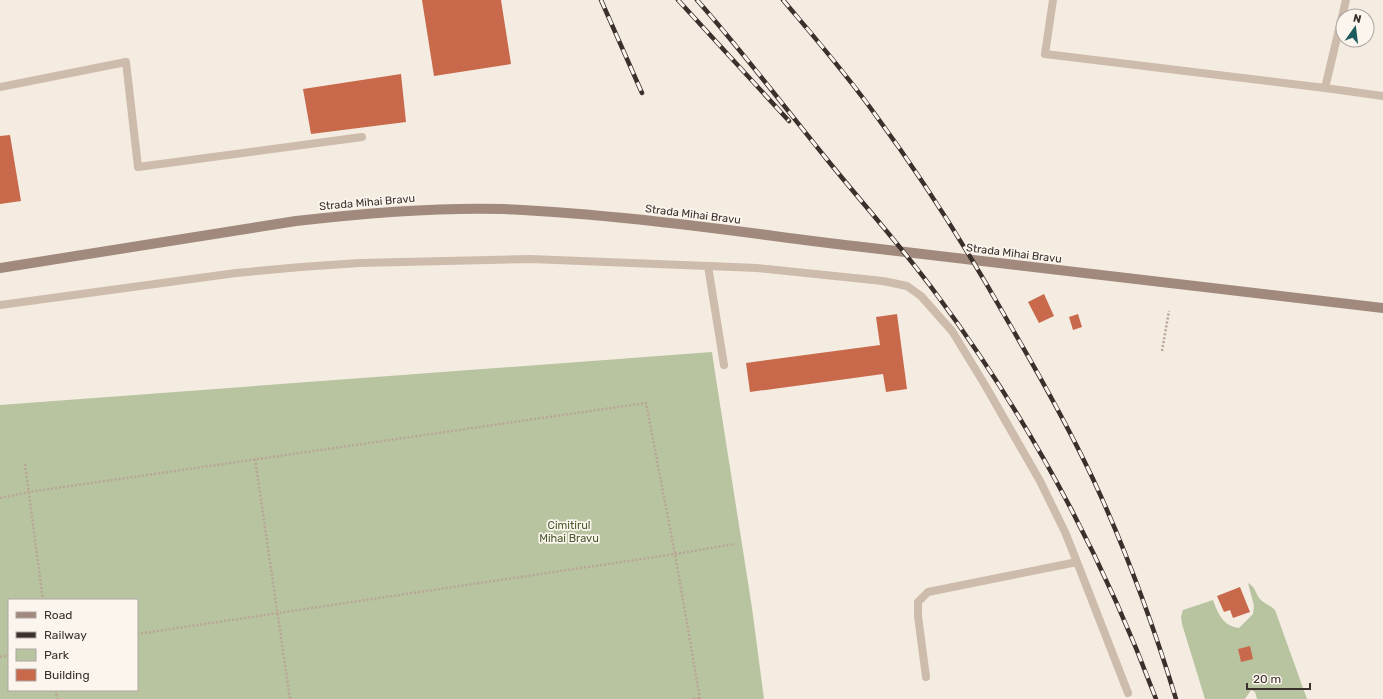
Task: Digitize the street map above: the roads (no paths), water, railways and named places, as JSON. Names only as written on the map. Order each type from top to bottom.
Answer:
[{"type":"main road","name":"Strada Mihai Bravu","points":[[0,268],[296,221],[397,211],[504,209],[627,218],[1170,284],[1383,308]]},
{"type":"lane","points":[[1053,0],[1045,54],[1383,96]]},
{"type":"lane","points":[[1325,88],[1346,0]]},
{"type":"lane","points":[[0,87],[126,62],[138,167],[362,137]]},
{"type":"lane","points":[[0,305],[236,273],[330,265],[530,259],[757,268],[882,281],[907,286],[922,296],[952,331],[1040,481],[1065,532],[1128,692]]},
{"type":"lane","points":[[708,266],[724,365]]},
{"type":"lane","points":[[926,678],[918,616],[918,602],[928,592],[1077,562]]},
{"type":"railway","points":[[601,0],[642,93]]},
{"type":"railway","points":[[678,0],[789,121]]},
{"type":"railway","points":[[697,0],[924,277],[1002,390],[1032,439],[1087,540],[1112,592],[1156,699]]},
{"type":"railway","points":[[783,0],[855,87],[912,166],[976,266],[1040,378],[1083,458],[1117,533],[1158,643],[1176,699]]},
{"type":"park label","name":"Cimitirul Mihai Bravu","points":[[569,531]]}]
